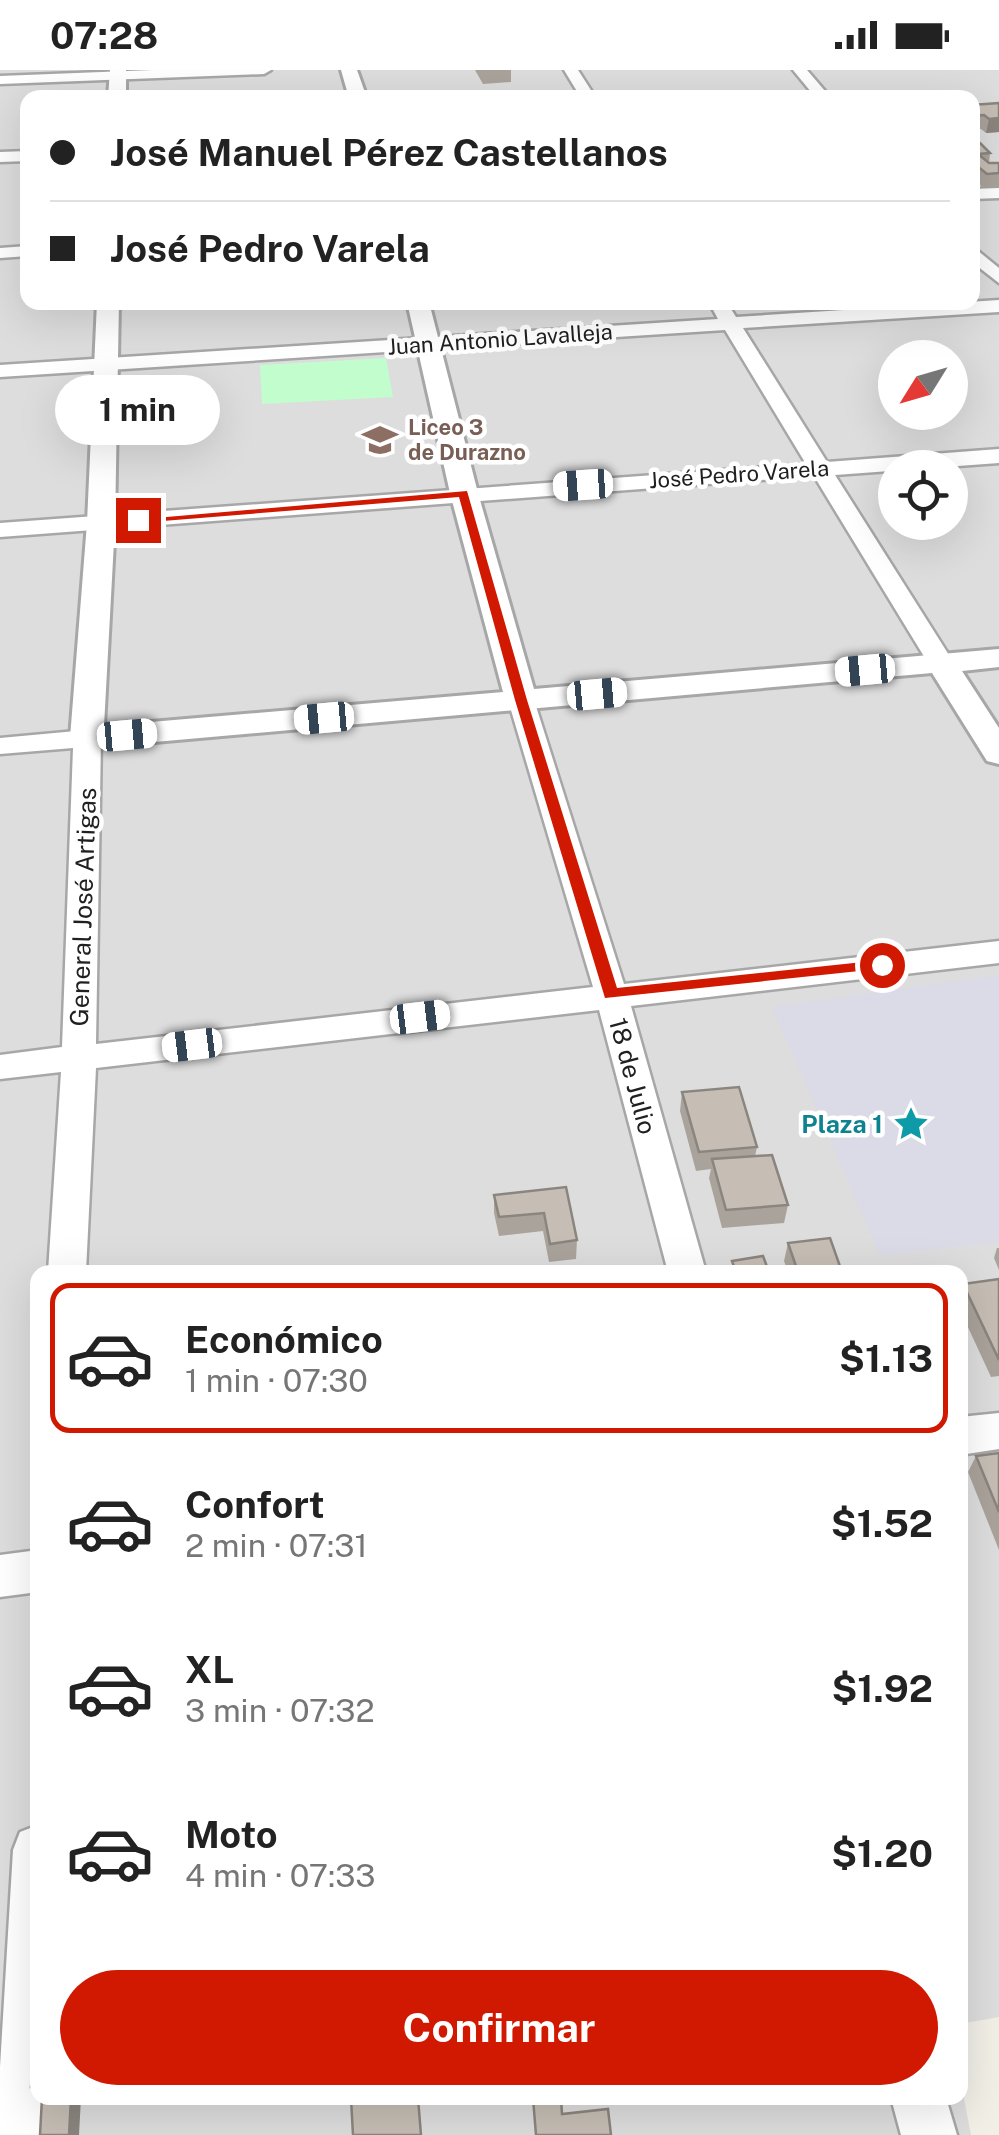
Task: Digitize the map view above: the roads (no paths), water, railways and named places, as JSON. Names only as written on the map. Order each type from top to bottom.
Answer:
[{"type":"street","points":[[0,80],[264,70]]},
{"type":"street","points":[[800,70],[817,90]]},
{"type":"street","points":[[980,259],[999,278]]},
{"type":"street","name":"General José Artigas","points":[[67,1265],[108,310]]},
{"type":"street","name":"18 de Julio","points":[[420,310],[464,494],[521,700],[611,994],[685,1265]]},
{"type":"street","points":[[723,310],[999,754]]},
{"type":"street","name":"Juan Antonio Lavalleja","points":[[0,371],[939,310]]},
{"type":"street","name":"José Pedro Varela","points":[[0,530],[999,456]]},
{"type":"street","points":[[0,746],[999,658]]},
{"type":"street","points":[[0,1067],[999,952]]},
{"type":"street","points":[[968,1435],[999,1431]]},
{"type":"street","points":[[0,1576],[30,1572]]},
{"type":"street","points":[[24,2135],[30,2013]]},
{"type":"street","points":[[920,2105],[929,2135]]},
{"type":"place","name":"Liceo 3 de Durazno","points":[[380,440]]},
{"type":"place","name":"Plaza 1","points":[[911,1124]]}]
